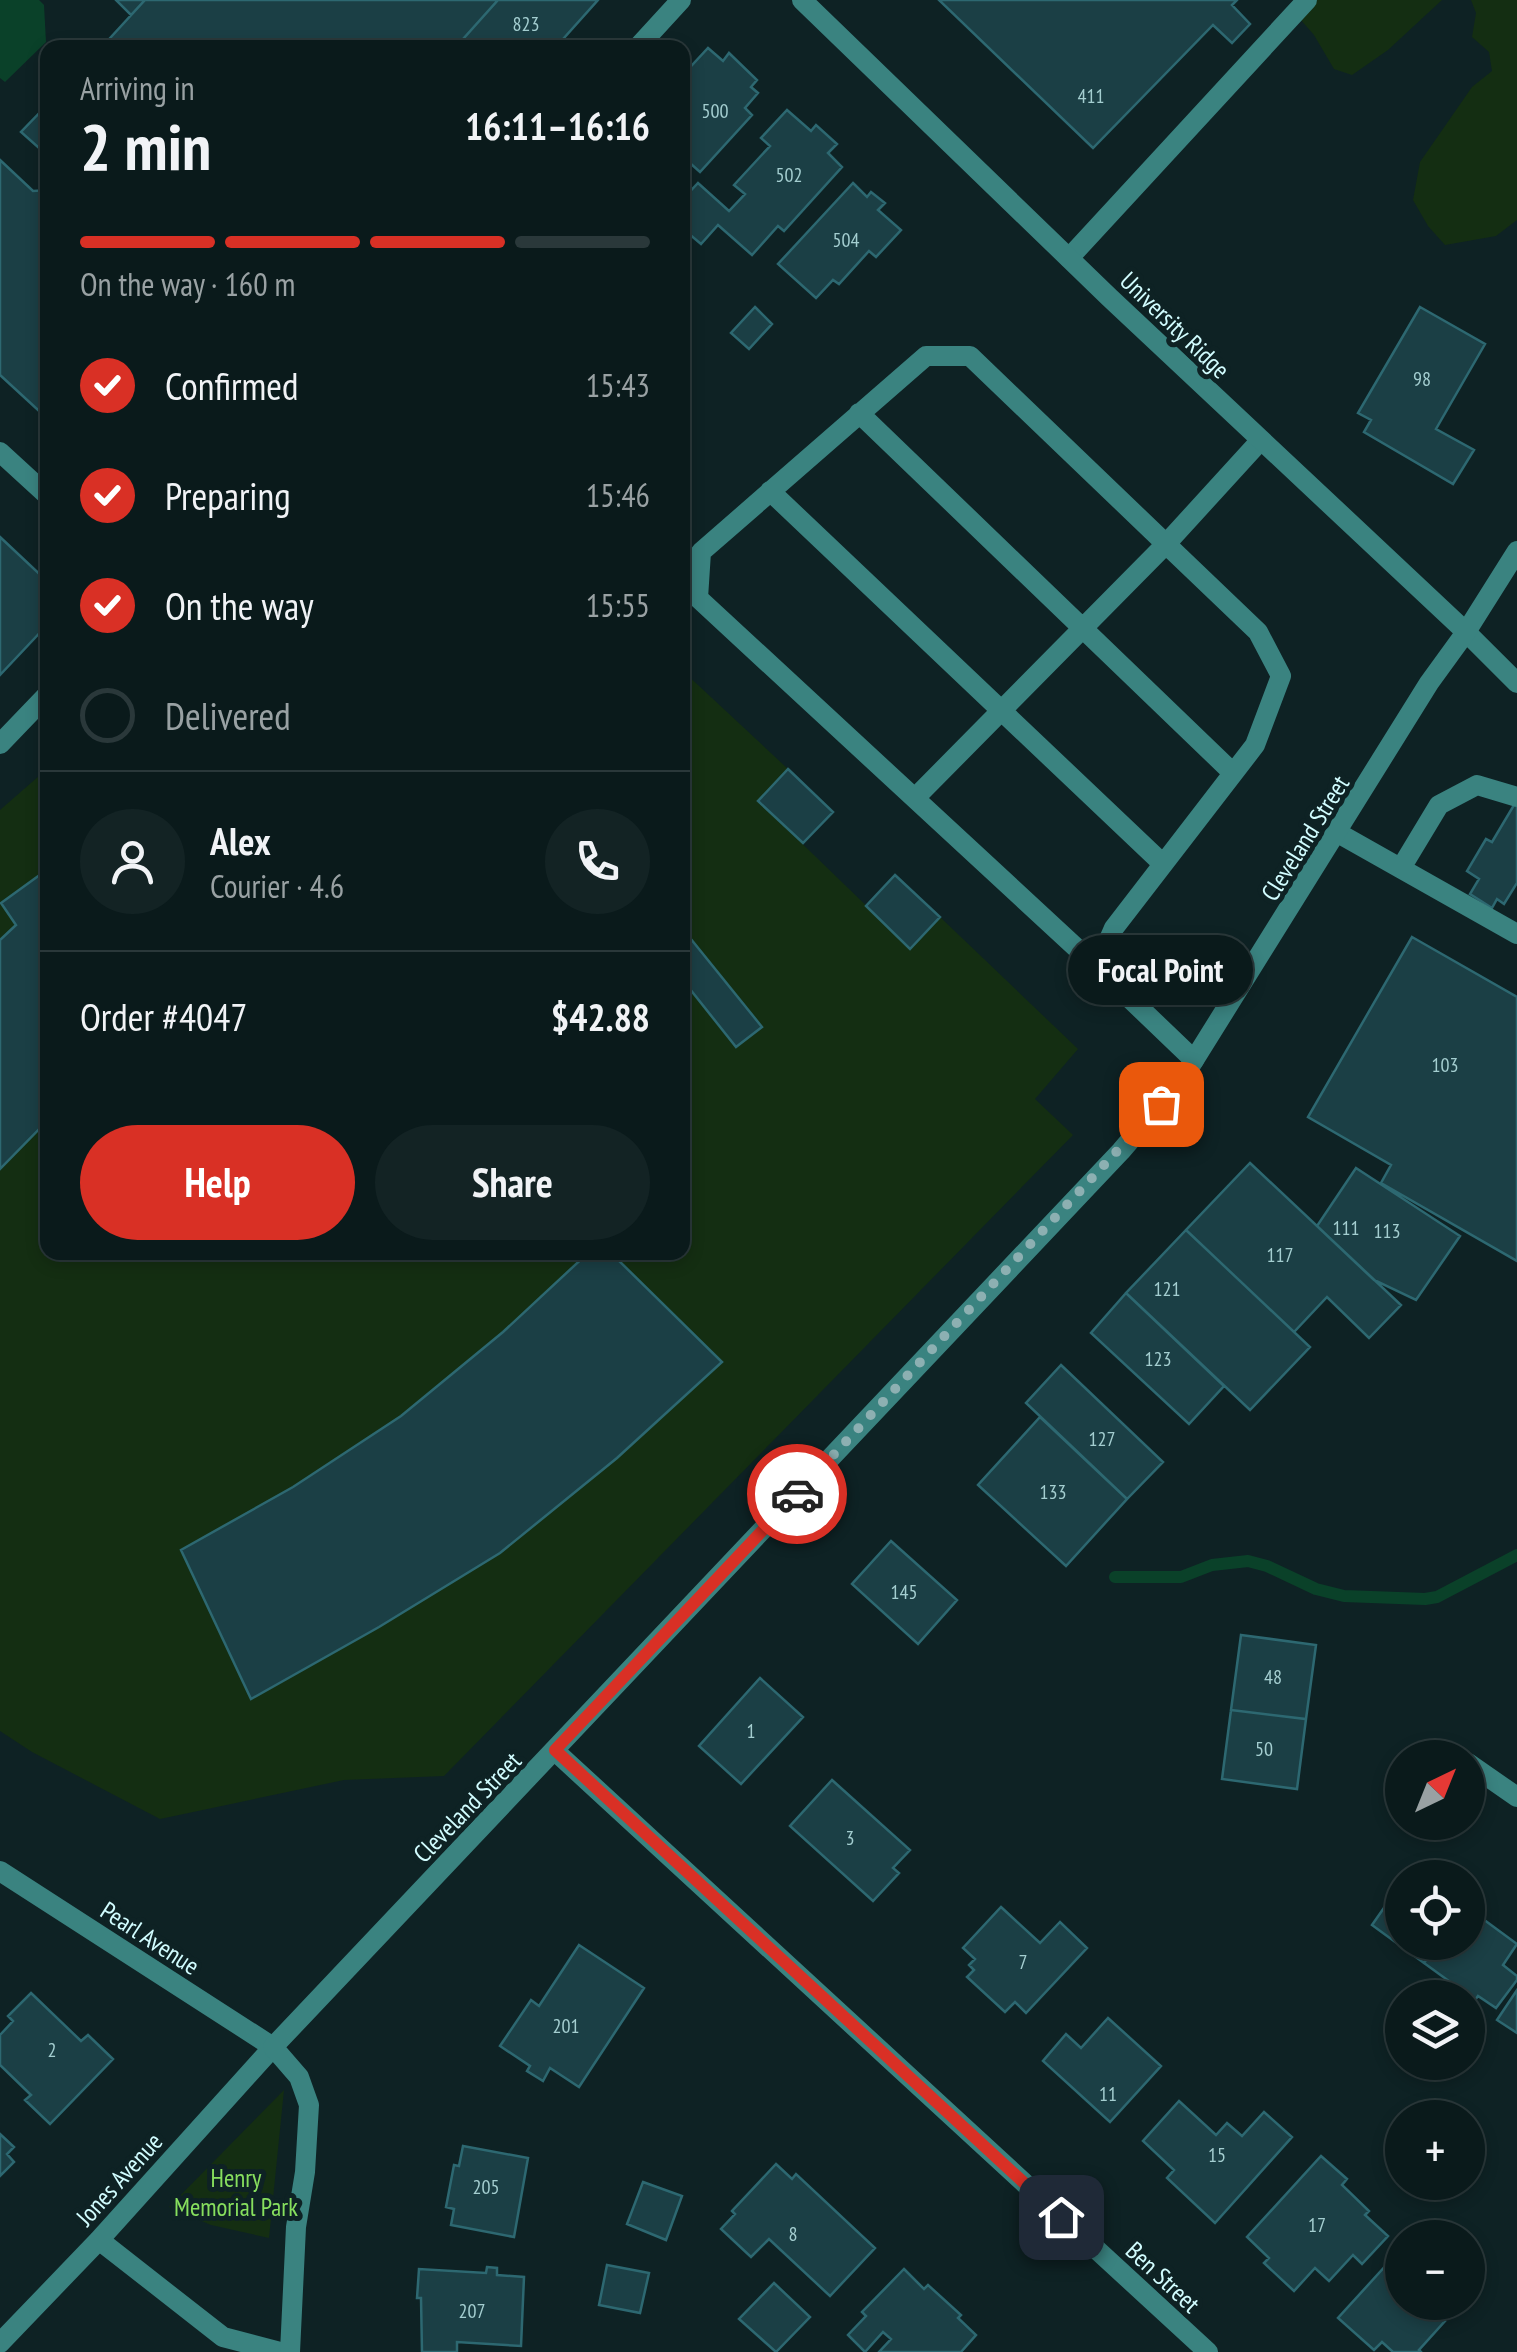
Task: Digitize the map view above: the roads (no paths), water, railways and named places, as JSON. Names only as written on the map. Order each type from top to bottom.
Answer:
[{"type":"street","points":[[644,40],[680,0]]},
{"type":"street","name":"University Ridge","points":[[802,0],[1517,682]]},
{"type":"street","points":[[1069,258],[1307,0]]},
{"type":"street","points":[[1097,967],[1114,928],[1255,745],[1280,676],[1258,632],[970,356],[926,356],[701,552],[698,598],[1194,1060]]},
{"type":"street","points":[[859,413],[1233,773]]},
{"type":"street","points":[[915,798],[1166,544],[1260,440]]},
{"type":"street","points":[[0,452],[40,489]]},
{"type":"street","points":[[770,492],[1163,864]]},
{"type":"street","name":"Cleveland Street","points":[[273,2047],[1121,1151],[1181,1081],[1429,683],[1517,551]]},
{"type":"street","points":[[0,744],[40,702]]},
{"type":"street","points":[[1401,868],[1439,805],[1477,785],[1517,797]]},
{"type":"street","points":[[1338,832],[1517,934]]},
{"type":"street","name":"Ben Street","points":[[555,1750],[1208,2352]]},
{"type":"street","points":[[1485,1775],[1517,1797]]},
{"type":"street","name":"Pearl Avenue","points":[[0,1870],[273,2047]]},
{"type":"street","points":[[273,2047],[299,2077],[309,2105],[305,2172],[296,2227],[290,2352]]},
{"type":"street","name":"Jones Avenue","points":[[0,2343],[273,2047]]},
{"type":"street","points":[[99,2240],[222,2337],[280,2352]]},
{"type":"waterway","points":[[1115,1577],[1181,1577],[1212,1565],[1248,1561],[1316,1589],[1344,1596],[1425,1599],[1437,1597],[1517,1555]]},
{"type":"place","name":"Focal Point","points":[[1161,1104]]},
{"type":"park label","name":"Henry Memorial Park","points":[[236,2192]]}]
